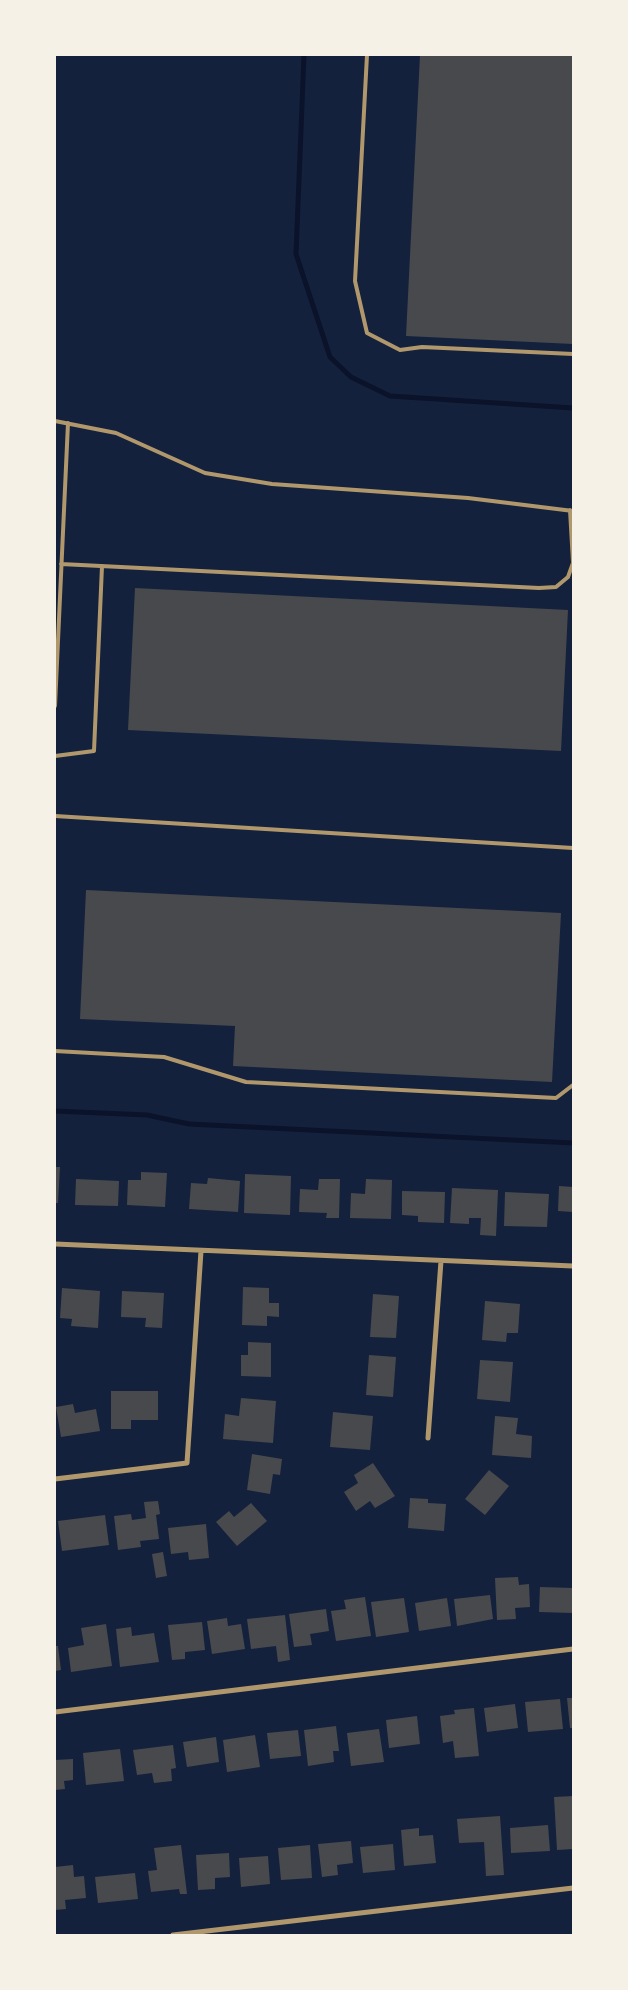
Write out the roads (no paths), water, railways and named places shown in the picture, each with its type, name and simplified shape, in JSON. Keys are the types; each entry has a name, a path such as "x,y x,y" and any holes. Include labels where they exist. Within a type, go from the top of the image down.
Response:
{"street":[{"path":"55,1244 573,1266"},
{"path":"55,1479 187,1463 201,1251"},
{"path":"428,1438 441,1260"},
{"path":"55,1712 573,1649"},
{"path":"173,1935 573,1888"}],"lane":[{"path":"367,55 355,281 367,333 400,350 422,348 573,354"},
{"path":"55,421 116,432 205,473 272,484 468,498 571,510 573,563 568,576 556,587 539,588 62,564"},
{"path":"55,706 68,423"},
{"path":"55,756 94,751 102,566"},
{"path":"55,816 573,848"},
{"path":"55,1051 164,1057 246,1082 556,1098 571,1089 573,1085"}],"waterway":[{"path":"304,55 296,254 330,357 351,377 390,396 573,408"},
{"path":"55,1111 147,1115 189,1124 573,1143"}]}
